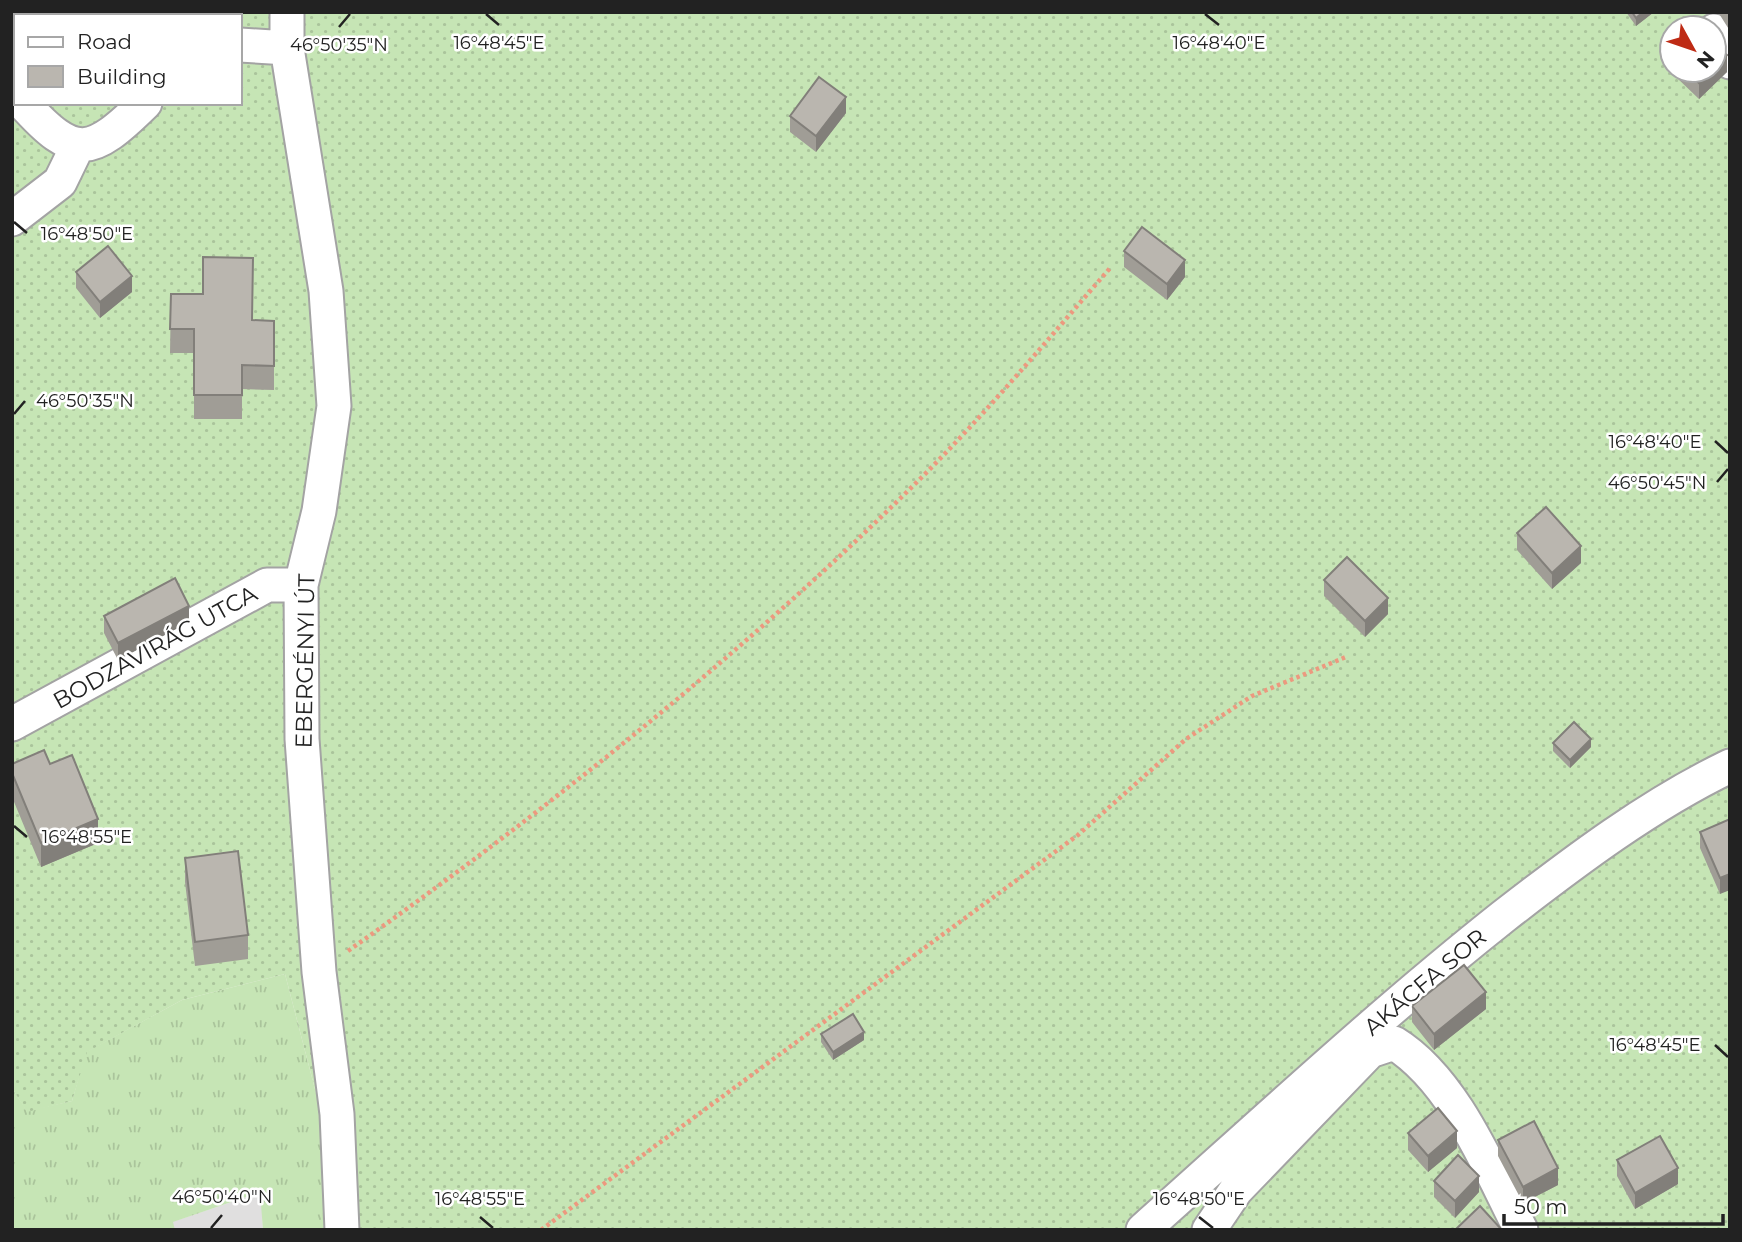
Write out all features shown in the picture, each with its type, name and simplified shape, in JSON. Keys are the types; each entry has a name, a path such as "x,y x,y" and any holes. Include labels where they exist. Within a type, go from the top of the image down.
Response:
{"street":[{"name":"EBERGÉNYI ÚT","path":"287,12 288,48 326,291 334,406 319,510 301,585 304,799 318,972 337,1114 342,1230"},
{"path":"242,45 288,48"},
{"path":"25,105 48,131 77,146 92,146 124,124 143,105"},
{"path":"12,219 60,183 77,146"},
{"name":"BODZAVIRÁG UTCA","path":"12,724 267,585 301,585"},
{"name":"AKÁCFA SOR","path":"1143,1230 1456,954 1543,886 1632,822 1730,766"},
{"path":"1209,1230 1236,1190 1370,1051 1394,1043 1409,1053 1433,1077 1471,1134 1521,1230"}],"path":[{"path":"318,972 546,805 763,625 924,475 1111,267"},
{"path":"541,1230 1078,835 1186,739 1252,696 1346,657"}],"shaded area":[{"path":"261,1192 263,1230 175,1230 172,1222"}],"green space":[{"path":"12,12 1730,12 1730,1230 333,1230 323,1120 285,974 182,1000 87,1052 72,1101 27,1112 12,1088"},
{"path":"285,974 323,1120 333,1230 263,1230 260,1192 173,1222 175,1230 12,1230 12,1088 27,1111 72,1101 86,1052 182,1000"}],"building":[{"path":"1632,12 1643,12 1636,18"},
{"path":"819,77 846,97 816,136 790,116"},
{"path":"1142,227 1185,260 1167,284 1124,251"},
{"path":"108,246 132,276 100,302 76,272"},
{"path":"203,257 253,258 252,320 274,321 274,366 242,365 242,395 194,395 194,329 170,329 171,294 203,294"},
{"path":"1546,507 1581,546 1552,573 1517,533"},
{"path":"1347,557 1388,598 1365,621 1324,580"},
{"path":"175,578 189,606 118,643 104,616"},
{"path":"1574,722 1591,739 1570,760 1553,743"},
{"path":"44,750 50,764 72,755 98,819 41,843 12,773 12,764"},
{"path":"1730,819 1730,874 1720,878 1700,832"},
{"path":"238,851 248,935 195,942 185,858"},
{"path":"1464,965 1486,992 1434,1034 1412,1006"},
{"path":"853,1014 864,1032 833,1052 821,1034"},
{"path":"1438,1108 1457,1131 1428,1156 1408,1133"},
{"path":"1534,1121 1558,1168 1523,1187 1498,1140"},
{"path":"1660,1136 1678,1168 1635,1193 1617,1160"},
{"path":"1458,1155 1479,1176 1455,1201 1434,1181"},
{"path":"1480,1206 1502,1230 1455,1230"}]}
